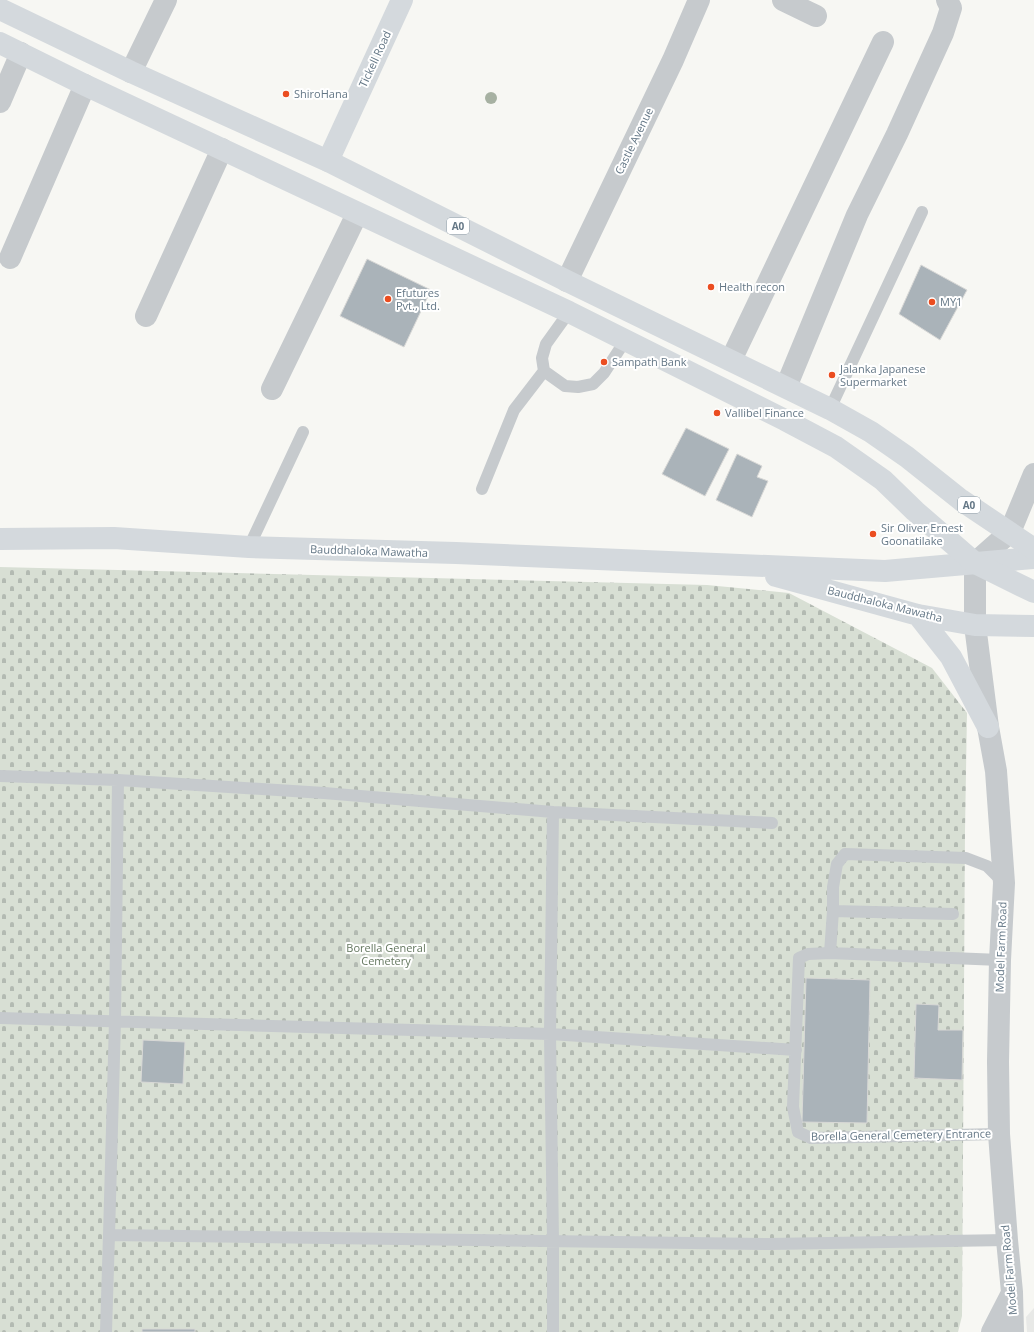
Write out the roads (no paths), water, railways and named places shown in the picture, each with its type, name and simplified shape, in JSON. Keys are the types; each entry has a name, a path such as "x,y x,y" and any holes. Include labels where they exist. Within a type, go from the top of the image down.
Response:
{"main road":[{"name":"Tickell Road","path":"328,161 402,0"},
{"name":"A0","path":"0,10 131,72 328,161 567,281 830,409 871,432 908,457 961,500 1034,549"},
{"path":"0,43 357,214 569,312 836,447 883,480 975,563 1034,592"},
{"name":"Bauddhaloka Mawatha","path":"0,539 114,538 249,547 456,553 885,571 1034,558"},
{"name":"Bauddhaloka Mawatha","path":"739,566 918,615 975,625 1034,626"},
{"path":"918,615 951,657 988,727"}],"street":[{"path":"131,72 166,0"},
{"name":"Castle Avenue","path":"567,281 673,60 699,0"},
{"path":"783,0 816,16"},
{"path":"786,387 857,215 897,134 943,33 951,8 947,0"},
{"path":"731,360 883,42"},
{"path":"0,102 21,53"},
{"path":"10,258 86,85"},
{"path":"146,316 222,149"},
{"path":"272,389 357,214"},
{"path":"975,563 1010,532 1034,474"},
{"name":"Model Farm Road","path":"975,563 975,625 988,727 996,770 1004,883 1000,960 998,1062 999,1134 1006,1240 1012,1292 1013,1332"},
{"path":"992,1332 1012,1292"}],"lane":[{"path":"830,409 922,212"},
{"path":"569,312 546,344 542,358 544,371 565,386 578,387 593,384 604,373 625,341"},
{"path":"482,489 514,410 544,371"},
{"path":"249,547 303,432"},
{"path":"0,776 118,780 324,793 553,812 772,823"},
{"path":"106,1332 114,1021 118,780"},
{"path":"553,812 550,1034 553,1332"},
{"path":"830,953 833,887 838,864 845,854 966,858 987,866 1004,883"},
{"path":"833,911 953,914"},
{"name":"Borella General Cemetery Entrance","path":"999,1134 811,1138 798,1132 793,1107 799,958 808,954 830,953 1000,960"},
{"path":"0,1018 550,1034 796,1050"},
{"path":"109,1235 769,1244 1006,1240"}],"place":[{"name":"ShiroHana","path":"286,94"},
{"name":"Health recon","path":"711,287"},
{"name":"Efutures Pvt., Ltd.","path":"388,299"},
{"name":"MY1","path":"932,302"},
{"name":"Sampath Bank","path":"604,362"},
{"name":"Jalanka Japanese Supermarket","path":"832,375"},
{"name":"Vallibel Finance","path":"717,413"},
{"name":"Sir Oliver Ernest Goonatilake","path":"873,534"}],"park label":[{"name":"Borella General Cemetery","path":"386,954"}]}
